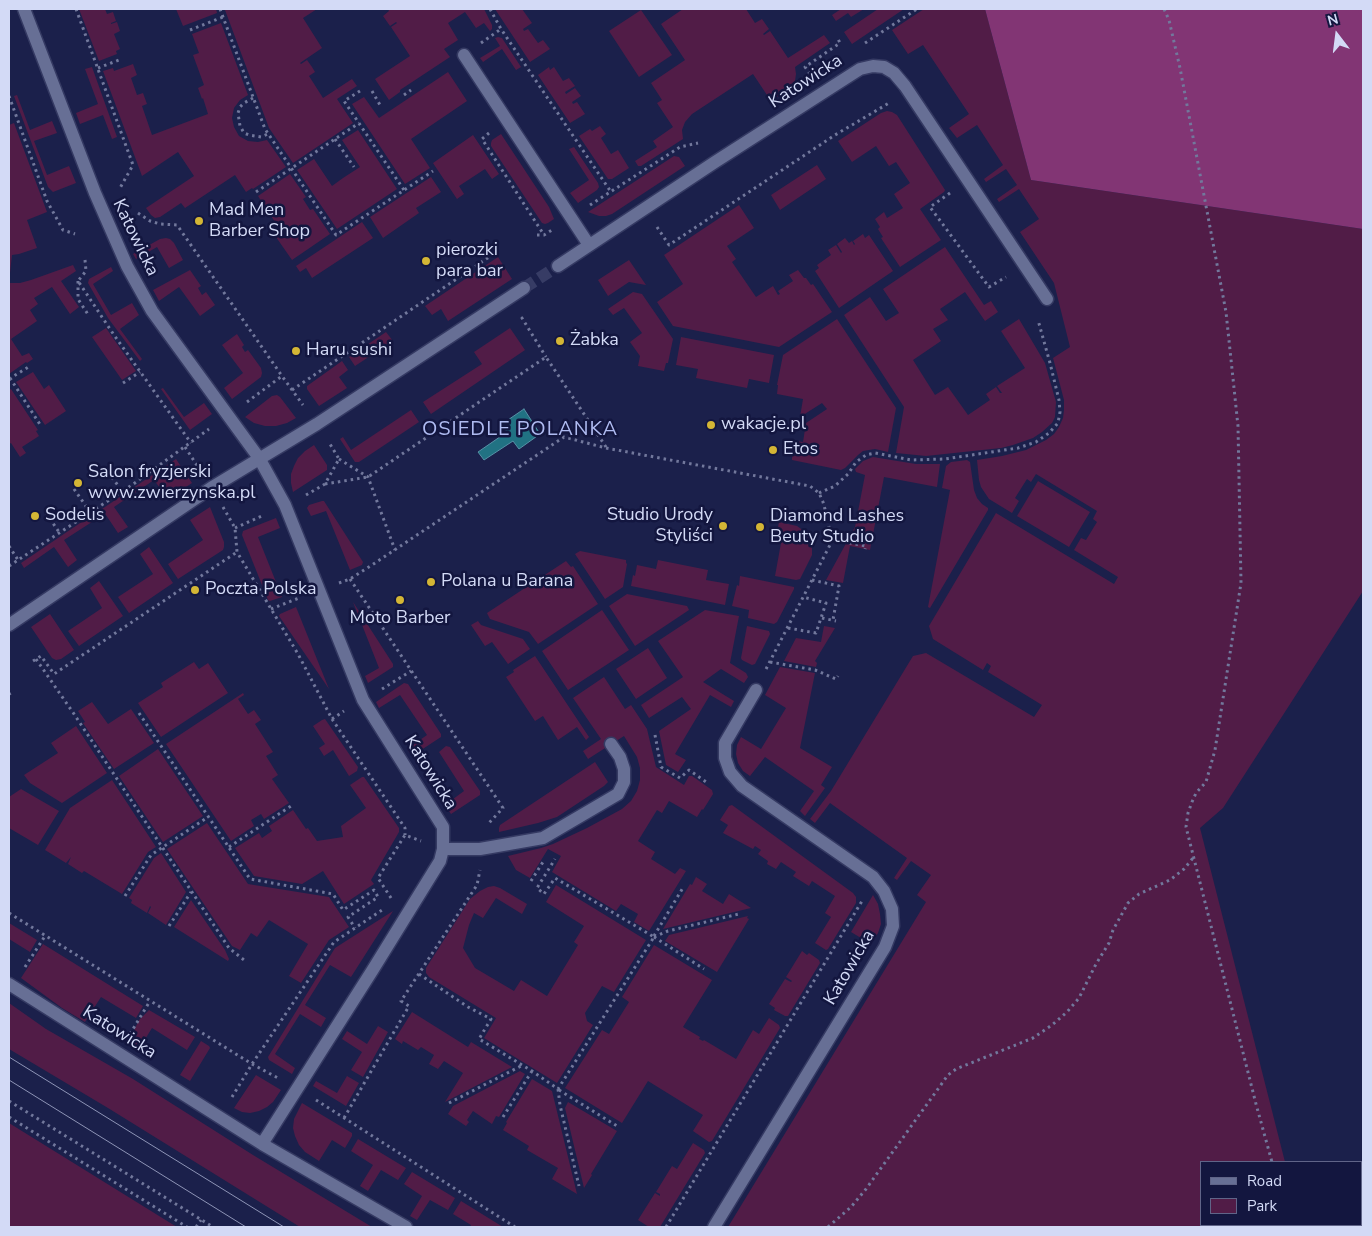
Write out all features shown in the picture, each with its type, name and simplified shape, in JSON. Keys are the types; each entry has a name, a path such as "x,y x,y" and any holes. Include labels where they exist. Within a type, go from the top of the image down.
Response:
{"street":[{"name":"Katowicka","path":"24,9 95,194 127,266 152,311 259,458 285,506 363,700 442,827 444,849"},
{"path":"464,55 589,245"},
{"name":"Katowicka","path":"558,266 714,162 860,69 873,66 884,67 894,73 905,86 1047,299"},
{"path":"9,625 211,488 317,424 524,288"},
{"name":"Katowicka","path":"714,1227 885,947 893,926 892,909 884,891 873,877 742,786 730,772 725,758 725,743 756,690"},
{"path":"262,1144 436,868 444,849 480,849 543,838 618,794 624,782 624,769 620,758 611,744"},
{"name":"Katowicka","path":"11,985 262,1144 406,1227"}],"path":[{"path":"76,9 133,165 120,188"},
{"path":"220,9 265,129 336,235 433,170"},
{"path":"490,9 501,29 611,192"},
{"path":"1164,9 1169,20 1180,68 1226,312 1238,426 1241,583 1215,750 1206,782 1196,793 1192,802 1186,827 1272,1161"},
{"path":"190,30 224,17"},
{"path":"813,78 805,67 840,43 836,37"},
{"path":"98,68 119,60"},
{"path":"404,95 411,90"},
{"path":"360,91 344,101 404,190"},
{"path":"372,91 380,105"},
{"path":"9,96 47,201 63,230 75,234"},
{"path":"253,98 240,107 238,113 240,126 244,133 250,135 261,137 268,134"},
{"path":"656,226 669,245 835,135 892,101"},
{"path":"256,192 359,123"},
{"path":"336,140 354,167"},
{"path":"583,209 680,147 703,142"},
{"path":"953,192 930,207 989,287 1008,276"},
{"path":"138,213 150,221 160,224 177,225 305,407"},
{"path":"536,235 544,235 556,227"},
{"path":"292,390 498,251"},
{"path":"85,260 86,271 78,280 78,299 89,316"},
{"path":"78,280 114,335 191,443"},
{"path":"530,313 522,318 606,448"},
{"path":"819,493 835,486 848,474 856,462 866,455 876,453 911,460 945,459 1018,448 1036,442 1049,433 1058,423 1060,412 1059,400 1037,314"},
{"path":"303,497 325,484 368,477 546,357"},
{"path":"30,366 9,379 41,426"},
{"path":"123,383 140,372"},
{"path":"240,407 282,376"},
{"path":"9,566 122,492 211,428"},
{"path":"326,437 339,459 368,477 395,550"},
{"path":"336,584 350,579 395,550 564,437 606,448 810,486 819,493 823,502 828,520 830,545 756,690"},
{"path":"185,447 203,475"},
{"path":"325,484 339,459"},
{"path":"108,472 122,492"},
{"path":"74,489 90,512"},
{"path":"219,501 235,528 237,552 298,654 332,719 405,828 405,835 378,878 394,901"},
{"path":"46,513 59,532"},
{"path":"235,528 266,514"},
{"path":"830,539 866,546 865,549"},
{"path":"9,546 18,560"},
{"path":"237,552 54,674 41,656 34,660 74,714 229,948 244,960"},
{"path":"812,580 839,586 834,620 822,618"},
{"path":"271,609 307,595"},
{"path":"788,628 816,633 826,603 803,598"},
{"path":"770,662 815,670 836,679 838,676"},
{"path":"9,693 11,696 9,698"},
{"path":"140,713 250,879 333,894 343,910 374,890 378,897 348,917 355,928"},
{"path":"655,735 661,767 680,778 689,770 713,786"},
{"path":"229,847 291,806"},
{"path":"125,896 151,855 208,817"},
{"path":"405,835 444,849"},
{"path":"556,857 537,888 544,894 555,878 654,936 704,969"},
{"path":"828,1227 851,1207 866,1189 948,1075 956,1069 1033,1038 1067,1012 1079,998 1096,964 1109,944 1113,930 1128,903 1139,894 1170,880 1184,869 1193,858"},
{"path":"531,881 544,860"},
{"path":"579,1186 560,1106 558,1089 684,886"},
{"path":"170,926 191,892"},
{"path":"666,1227 865,897"},
{"path":"220,1117 252,1064 334,942 386,907"},
{"path":"9,913 252,1064 297,1088 515,1227"},
{"path":"654,936 739,914"},
{"path":"11,985 45,936"},
{"path":"419,974 468,1007 491,1019 479,1039 616,1126"},
{"path":"118,1053 150,1001"},
{"path":"450,1103 522,1066"},
{"path":"503,1117 532,1071"},
{"path":"9,1101 213,1227"},
{"path":"9,1117 187,1227"},
{"path":"196,1227 201,1220"}],"green space":[{"path":"79,9 105,9 107,14 113,12 116,21 111,24 117,22 120,31 114,34 120,49 116,51 117,54 99,61"},
{"path":"176,9 216,9 217,13 183,26"},
{"path":"317,9 303,18 322,48 300,63 307,60 312,67 315,72 309,76 323,98 352,79 357,86 337,99 353,123 293,163 269,128 225,10"},
{"path":"388,9 484,9 492,29 490,31 484,23 476,28 465,12 448,23 458,40 444,49 450,57 400,90 389,100 375,79 410,56 391,27 397,23 390,26 383,16 389,11"},
{"path":"495,9 522,9 532,23 523,29 524,31 528,29 538,43 543,40 550,49 530,62"},
{"path":"683,9 746,9 755,23 762,19 769,29 763,34 770,31 788,58 824,35 830,43 795,67 795,81 791,88 771,101 753,74 692,114 685,122 682,130 683,139 641,166 638,166 635,161 657,147 653,141 673,127 657,103 662,100 651,83 685,60 661,24"},
{"path":"841,9 864,9 851,17 848,13 836,21 832,15"},
{"path":"878,9 904,9 852,44 844,32"},
{"path":"924,9 985,9 1031,180 1363,229 1363,591 1223,808 1200,828 1285,1161 1200,1161 1200,1226 1301,1227 728,1227 926,902 917,895 931,875 911,861 897,880 894,878 907,858 830,803 815,823 810,819 831,791 913,656 926,653 1034,717 1042,705 988,672 991,666 987,663 983,670 933,639 929,626 996,513 1114,584 1118,577 1074,550 1081,538 1086,540 1097,522 1093,519 1097,511 1036,474 1031,482 1027,479 1015,498 1019,501 1012,513 989,499 981,487 977,460 1026,450 1046,440 1059,427 1063,418 1064,400 1053,358 1070,347 1054,283 1020,232 1039,219 1019,189 999,202 997,199 1017,185 1006,169 986,182 984,179 1003,165 977,125 957,138 949,128 969,114 923,45 908,54 892,30"},
{"path":"641,10 672,55 639,77 609,31"},
{"path":"221,23 248,95 240,100 234,108 232,118 234,127 239,136 248,141 258,142 267,140 286,167 246,192 235,175 185,208 181,203 160,217 155,218 146,208 194,176 178,152 142,176 103,71 113,68 114,71 133,64 137,75 131,78 137,95 143,93 147,104 142,106 152,135 208,114 198,88 204,85 193,55 199,53 192,34"},
{"path":"495,38 502,38 521,67 516,70 502,49 483,62 480,58 500,46"},
{"path":"92,67 117,137 112,139 103,115 80,124 76,113 98,104 85,69"},
{"path":"549,67 550,70 554,67 563,81 569,78 575,86 565,92 566,94 575,88 581,96 572,102 573,104 577,102 585,114 570,123 538,75"},
{"path":"448,72 467,101 411,139 430,168 405,184 352,104 364,97 379,118"},
{"path":"17,95 30,130 52,121 57,133 34,141 47,175 69,166 76,183 53,192 48,187 14,96"},
{"path":"887,111 897,115 945,190 920,209 941,240 900,267 881,238 883,237 878,229 880,227 875,219 884,212 887,218 903,208 894,194 910,183 896,162 889,166 876,146 852,162 838,141"},
{"path":"14,123 47,212 27,220 37,248 12,255 9,282 9,125"},
{"path":"600,126 606,134 601,138 611,154 618,150 629,168 612,179 608,179 579,136 590,129 592,131"},
{"path":"358,130 397,189 337,229 297,170 314,159 332,186 360,167 342,140"},
{"path":"501,134 549,207 554,219 548,223 542,223 491,146 492,140"},
{"path":"473,135 499,174 492,179 485,169 459,186 464,194 457,199 433,163"},
{"path":"574,147 599,187 578,203 570,193 589,180 569,149"},
{"path":"674,156 679,157 685,166 612,214 599,216 588,212"},
{"path":"817,165 826,179 780,210 771,195"},
{"path":"290,174 306,197 303,199 310,210 313,209 330,234 292,260 269,227 275,222 258,196"},
{"path":"431,177 441,192 416,208 419,213 383,238 370,217"},
{"path":"739,205 754,228 727,246 736,259 732,262 756,297 773,286 778,295 780,294 778,291 793,281 789,275 798,270 811,285 813,284 832,312 779,347 673,326 657,302 683,284 664,255"},
{"path":"362,222 373,238 312,278 306,268 300,272 296,266"},
{"path":"863,234 865,238 869,235 893,271 839,308 815,271 819,268 817,265 831,255 828,250 836,245 841,253 837,244 845,238 849,243 852,241 854,245 853,241"},
{"path":"166,238 174,243 183,260 169,268 157,247 136,259 133,254 160,239"},
{"path":"945,247 984,305 991,301 998,312 985,321 965,292 940,309 948,320 933,329 941,341 913,360 935,395 948,387 968,415 990,400 986,394 996,387 1002,393 997,386 1025,368 1001,331 1019,319 1045,363 1056,402 1055,417 1052,423 1033,438 1001,448 926,456 896,453 904,407 844,315 870,297 886,321 899,313 883,289"},
{"path":"498,257 512,279 448,321 441,309 432,315 425,306"},
{"path":"629,260 646,285 629,282 608,296 598,280"},
{"path":"73,265 76,271 61,281 79,307 70,314 52,287 34,298 38,304 30,310 37,321 11,339 22,356 29,353 33,359 9,374 9,283 31,280"},
{"path":"111,267 113,271 93,284 111,315 132,303 139,315 120,329 142,359 140,361 108,318 88,283 89,279"},
{"path":"190,270 201,286 198,288 202,295 206,292 215,305 200,316 179,287 159,301 153,290"},
{"path":"633,292 642,294 673,339 668,363 666,363 664,371 638,366 640,356 630,342 642,333 624,308 613,315 608,309"},
{"path":"837,319 896,408 888,452 875,449 863,451 841,470 792,460 795,441 803,442 806,423 827,409 822,403 800,417 803,399 777,394 783,355"},
{"path":"106,328 136,371 122,380 92,337"},
{"path":"510,328 525,350 431,414 423,402 482,364 474,352"},
{"path":"386,332 393,341 355,366 349,357"},
{"path":"237,334 244,345 242,347 245,352 248,350 261,368 262,373 261,377 232,399 224,388 243,373 222,345"},
{"path":"681,337 774,355 769,383 749,379 747,388 696,378 698,369 676,365"},
{"path":"342,361 348,370 339,377 347,388 319,406 307,389 307,386"},
{"path":"33,372 44,389 49,385 66,411 45,425 16,382"},
{"path":"163,388 184,417 204,403 212,414 190,430 161,389"},
{"path":"11,389 38,430 36,431 39,436 22,447 26,453 20,457 11,443 9,444 9,390"},
{"path":"277,395 296,418 276,426 265,426 254,423 245,417 272,396"},
{"path":"411,410 419,422 359,462 355,462 340,439 343,437 351,450"},
{"path":"314,445 327,465 327,470 293,492 291,474 294,466 298,458"},
{"path":"873,457 916,464 940,464 937,487 884,477 870,550 850,546 843,583 826,580 855,527 865,475 856,472 855,469 863,461"},
{"path":"176,459 192,483 168,499 154,480 114,507 128,527 118,533 102,509"},
{"path":"967,460 970,462 977,498 988,510 930,608 928,607 950,490 942,488 946,466 951,462"},
{"path":"1038,481 1090,512 1069,547 1017,516"},
{"path":"324,501 363,562 362,565 350,570 326,511 311,516 307,508 309,505"},
{"path":"210,507 224,542 223,550 178,579 168,564 203,540 190,520"},
{"path":"92,515 95,520 64,540 77,560 68,567 54,547 24,568 21,563"},
{"path":"276,518 280,528 258,537 282,597 270,601 242,535 243,531"},
{"path":"779,522 797,526 804,531 811,543 812,555 800,579 775,576 781,543 775,542"},
{"path":"149,547 173,583 129,613 118,597 153,574 140,554"},
{"path":"580,551 626,560 623,587 605,599 575,554"},
{"path":"658,560 708,570 706,580 729,584 725,605 631,586 637,565 656,569"},
{"path":"566,561 571,567 573,566 598,604 538,644 529,632 490,619 487,613"},
{"path":"740,576 794,587 777,622 774,624 748,618 749,610 732,606 737,585 739,586"},
{"path":"99,581 123,616 79,646 68,631 102,608 90,588"},
{"path":"627,594 687,606 689,610 635,646 609,606"},
{"path":"353,602 393,664 393,667 368,683 365,676 379,668"},
{"path":"296,607 329,689 279,616"},
{"path":"602,610 629,650 568,690 542,651"},
{"path":"705,610 739,616 730,663 746,673 748,677 744,683 721,669 703,682 734,701 731,707 710,695 675,754 686,760 678,772 666,765 659,731 691,709 682,697 649,718 641,705 683,677 658,641"},
{"path":"50,614 74,650 61,659 56,660 52,658 31,627"},
{"path":"478,621 481,625 523,639 530,649 508,664 492,642 485,646 471,625"},
{"path":"747,626 769,631 770,634 755,664 752,665 741,658"},
{"path":"824,626 835,628 815,661 817,663 816,667 784,661 796,638 821,642"},
{"path":"648,648 667,678 636,699 616,669"},
{"path":"535,656 589,737 586,740 577,727 558,740 543,716 535,721 506,677 514,672 513,670"},
{"path":"194,662 199,669 208,663 228,693 161,737 138,703 163,687 161,683"},
{"path":"780,667 815,673 800,748 832,767 821,785 825,788 805,816 800,811 814,791 765,757 750,776 743,771 738,763 736,754 737,745 741,737 761,749 786,708 765,695"},
{"path":"604,677 625,709 631,705 647,729 656,767 684,785 689,776 692,776 712,790 713,794 697,817 669,801 662,813 657,810 638,841 655,852 651,859 675,874 680,868 686,871 649,931 634,922 638,914 621,904 616,911 552,872 561,856 548,849 530,878 516,870 508,856 553,844 587,828 622,809 631,801 637,791 640,780 640,768 637,757 624,736 588,759 583,751 601,739 573,698"},
{"path":"404,683 408,684 441,734 441,737 412,756 407,749 427,735 400,695 379,708 376,702"},
{"path":"243,693 244,695 238,699 248,714 254,710 261,720 255,724 273,752 266,756 278,775 272,779 289,803 264,819 261,814 251,820 254,826 231,841 166,744"},
{"path":"92,702 108,724 131,709 154,743 114,769 83,723 85,722 78,711"},
{"path":"325,719 358,767 357,771 349,776 333,750 324,756 319,748 325,744 313,726"},
{"path":"76,726 107,773 62,803 30,783 24,775 58,753 51,743"},
{"path":"446,746 450,747 480,791 480,795 451,814 445,805 464,791 439,752"},
{"path":"158,749 203,816 163,842 119,776"},
{"path":"595,762 608,782 604,786 557,817 499,832 500,825"},
{"path":"364,777 399,828 399,832 371,880 374,884 344,904 323,871 302,884 254,876 235,848 259,833 262,838 272,831 269,826 293,810 317,841 343,837 341,826 366,808 350,785"},
{"path":"112,780 156,847 148,852 122,894 84,871 82,873 68,864 71,857 66,863 45,850 70,808"},
{"path":"21,789 59,811 38,845 9,828 9,797"},
{"path":"732,805 856,897 856,903 828,949 826,950 815,943 831,917 825,913 835,896 812,881 809,886 793,876 796,872 781,862 776,869 767,864 768,861 758,854 761,850 755,846 753,849 723,833 728,825 720,820 729,806"},
{"path":"207,823 248,884 329,897 349,927 329,940 301,983 289,976 308,944 269,920 257,937 251,933 240,950 232,946 167,849"},
{"path":"161,853 186,892 166,925 148,913 150,906 147,913 131,903 132,900 129,898 154,858"},
{"path":"696,877 707,884 702,891 723,904 729,894 751,908 663,929"},
{"path":"556,885 646,940 614,992 602,986 585,1013 587,1021 593,1025 557,1083 484,1038 496,1018 429,977 426,973 426,968 470,899 480,891 494,886 527,904 522,914 496,898 483,918 474,913 463,948 475,968 514,991 521,980 547,996 578,945 574,942 584,926 546,902"},
{"path":"873,895 878,904 881,924 871,944 851,932"},
{"path":"191,900 225,950 228,961 174,927"},
{"path":"393,911 351,977 330,965 305,1005 326,1018 321,1027 300,1014 275,1054 295,1068 292,1074 269,1060 268,1057 335,948"},
{"path":"748,916 747,918 749,919 717,972 665,941 669,935"},
{"path":"9,923 37,940 30,952 9,939"},
{"path":"43,944 143,1006 136,1018 101,997 85,1022 21,978"},
{"path":"654,945 712,980 683,1027 700,1037 699,1039 736,1059 753,1030 759,1034 769,1018 779,1025 780,1028 712,1141 709,1142 693,1131 703,1115 648,1081 622,1123 565,1088 602,1030 609,1034 629,1002 622,997"},
{"path":"802,951 807,955 809,953 819,960 820,963 788,1016 785,1016 774,1010 775,1008 769,1004 785,979 792,981 786,977"},
{"path":"9,1003 46,1029 133,1079 372,1227 300,1227 9,1049"},
{"path":"149,1010 195,1037 187,1050 152,1028 139,1049 128,1043 139,1020"},
{"path":"412,1012 468,1047 471,1042 512,1067 445,1102 463,1073 444,1061 438,1069 429,1064 434,1055 421,1047 418,1050 403,1041 402,1044 395,1039"},
{"path":"378,1026 388,1032 363,1077 351,1070 362,1052 342,1039 347,1031 367,1044"},
{"path":"201,1041 210,1048 190,1081 180,1075"},
{"path":"520,1071 525,1074 499,1117 496,1116 492,1124 473,1111 467,1120 469,1122 466,1126 448,1114 453,1106"},
{"path":"256,1075 281,1090 273,1102 259,1111 250,1113 234,1108"},
{"path":"347,1076 359,1083 346,1106 313,1086 316,1081 337,1093"},
{"path":"532,1079 552,1091 577,1194 552,1179 558,1168 527,1150 529,1146 503,1130"},
{"path":"568,1102 617,1131 584,1188 565,1108"},
{"path":"302,1103 352,1133 345,1148 332,1140 319,1161 305,1152 299,1145 293,1128 294,1119"},
{"path":"9,1123 172,1224 177,1227 9,1227"},
{"path":"358,1139 406,1168 398,1180 381,1170 368,1191 360,1186 373,1165 351,1151"},
{"path":"693,1143 704,1150 705,1153 660,1227 649,1227 638,1220 655,1193 660,1196 656,1192 672,1166 677,1169"},
{"path":"412,1172 455,1198 448,1210 430,1200 417,1220 410,1216 422,1196 404,1184"},
{"path":"461,1201 503,1227 470,1227 471,1225 453,1214"}],"shaded area":[{"path":"985,9 1363,9 1363,229 1031,180"},
{"path":"524,409 540,434 519,449 513,441 484,460 478,452 507,432 502,424"}],"tunnel":[{"path":"524,288 558,266"}],"tram line":[{"path":"9,1057 284,1227"},
{"path":"9,1080 246,1227"}],"place":[{"name":"Mad Men Barber Shop","path":"199,221"},
{"name":"pierozki para bar","path":"426,261"},
{"name":"Żabka","path":"560,341"},
{"name":"Haru sushi","path":"296,351"},
{"name":"wakacje.pl","path":"711,425"},
{"name":"Etos","path":"773,450"},
{"name":"Salon fryzjerski www.zwierzynska.pl","path":"78,483"},
{"name":"Sodelis","path":"35,516"},
{"name":"Studio Urody Styliści","path":"723,526"},
{"name":"Diamond Lashes Beuty Studio","path":"760,527"},
{"name":"Polana u Barana","path":"431,582"},
{"name":"Poczta Polska","path":"195,590"},
{"name":"Moto Barber","path":"400,600"}],"district":[{"name":"OSIEDLE POLANKA","path":"520,430"}]}
